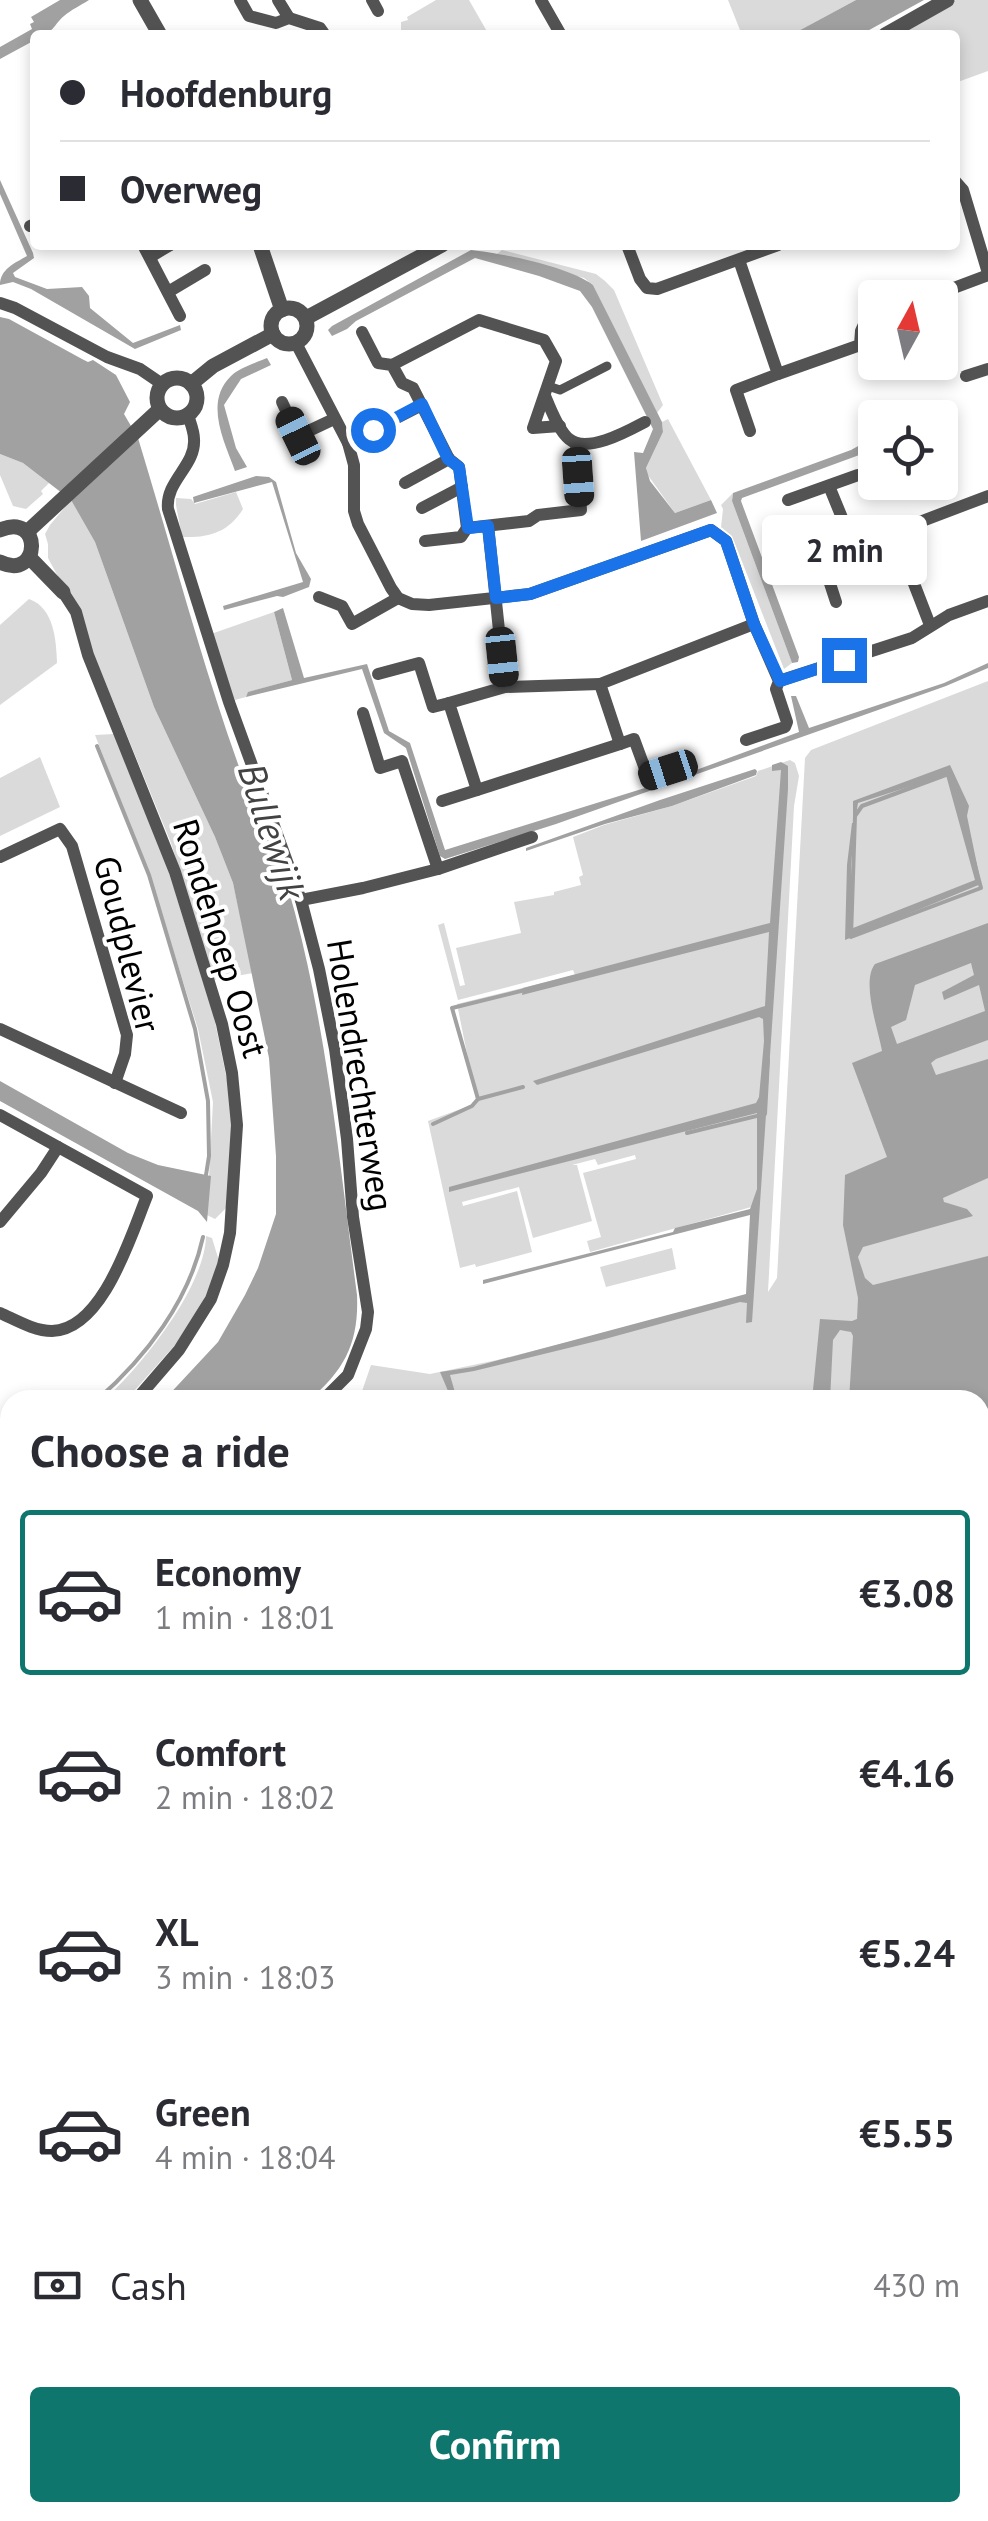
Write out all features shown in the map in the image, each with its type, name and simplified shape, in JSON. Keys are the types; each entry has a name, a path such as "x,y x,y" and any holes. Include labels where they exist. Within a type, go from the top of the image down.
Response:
{"street":[{"path":"140,0 157,30"},
{"path":"240,0 249,16 276,23 288,18 321,30"},
{"path":"278,0 288,18"},
{"path":"541,0 558,30"},
{"path":"894,30 947,0"},
{"path":"958,286 988,274 960,186"},
{"path":"262,250 282,310"},
{"path":"306,318 433,250"},
{"path":"629,250 640,279 647,288 657,289 765,250"},
{"path":"146,251 180,316"},
{"path":"739,260 778,374"},
{"path":"168,292 205,270"},
{"path":"0,303 140,369 162,384"},
{"path":"294,308 306,318 307,331 296,343 282,343 273,334 273,318 282,310 294,308"},
{"path":"362,332 378,363 392,365 479,320 544,340 556,361 534,428 560,426"},
{"path":"191,384 213,366 273,334"},
{"path":"296,343 348,443 354,465 354,512 398,598 429,605 530,594 711,530 726,541 754,624 780,681"},
{"path":"750,431 736,390 858,346"},
{"path":"392,365 402,383 413,388 448,459 459,467 468,528 461,537 425,541"},
{"path":"547,391 560,390 607,366"},
{"path":"966,376 988,370"},
{"path":"174,378 191,384 197,400 188,415 170,417 160,409 156,396 162,384 174,378"},
{"path":"547,391 566,437 576,443 613,440 645,422"},
{"path":"282,402 298,436 294,450"},
{"path":"348,443 422,404"},
{"path":"26,532 160,409"},
{"name":"Holendrechterweg","path":"188,415 194,435 193,450 170,491 168,509 228,702 300,900 335,1050 353,1217 368,1312 366,1329 348,1375 334,1390"},
{"path":"298,436 334,418"},
{"path":"468,528 581,510 576,443"},
{"path":"404,483 448,459"},
{"path":"788,500 858,475"},
{"path":"828,486 854,547"},
{"path":"422,508 462,487"},
{"path":"782,558 788,576 988,496"},
{"path":"0,562 14,566 26,562 32,544 20,527 1,526"},
{"path":"488,526 505,687"},
{"path":"894,532 930,625"},
{"name":"Rondehoep Oost","path":"30,557 76,612 88,654 175,872 222,1024 232,1073 237,1126 233,1204 223,1265 211,1300 178,1350 144,1390"},
{"path":"824,564 836,602"},
{"path":"319,597 342,606 352,624 398,598"},
{"path":"746,740 785,727 776,689 780,681 912,638 948,614 988,601"},
{"path":"378,674 418,662 434,707 505,687 600,684 754,624"},
{"path":"600,684 620,744"},
{"path":"449,702 477,790"},
{"path":"363,713 380,768 402,761 438,869"},
{"path":"442,801 634,740 648,777 688,764"},
{"name":"Goudplevier","path":"0,857 60,829 72,846 127,1035 126,1054 115,1083"},
{"path":"300,900 438,869 532,837"},
{"name":"Goudplevier","path":"0,1029 182,1113"},
{"path":"0,1115 146,1196 114,1277 82,1318 64,1330 48,1331 0,1313"},
{"path":"0,1222 58,1147"}],"shaded area":[{"path":"60,0 89,0 51,30 30,30 34,22 31,17"},
{"path":"436,0 469,0 486,30 401,30 401,22"},
{"path":"728,0 856,0 800,30 740,30"},
{"path":"856,0 924,0 869,30 800,30"},
{"path":"956,0 988,0 988,71 960,81 960,30 900,30"},
{"path":"30,30 30,43 0,59 0,47"},
{"path":"0,180 34,258 13,273 15,277 47,289 82,287 89,296 90,308 133,343 180,325 181,330 135,349 31,289 13,282 0,285 5,271 27,256 0,194"},
{"path":"471,250 552,267 593,285 662,422 663,432 646,468 650,481 675,513 711,500 717,513 641,541 634,452 643,453 653,429 592,307 580,291 475,258 347,329 332,336 328,330"},
{"path":"502,250 596,274 614,290 663,405 657,413 593,285 584,278 497,254"},
{"path":"0,317 88,362 93,360 116,375 130,402 124,414 138,438 224,724 290,894 306,960 325,1055 357,1295 355,1327 347,1354 319,1390 173,1390 218,1342 258,1268 276,1214 269,1058 233,883 154,707 95,542 71,500 23,463 0,454"},
{"path":"267,358 271,365 241,379 224,405 236,448 247,467 235,471 219,422 219,398 223,386 235,373"},
{"path":"668,419 711,500 675,513 646,468 663,432 662,422"},
{"path":"858,446 858,455 741,501 799,657 798,662 792,663 732,501 733,493"},
{"path":"0,454 23,463 49,483 26,509 13,506 0,475"},
{"path":"256,476 276,482 296,553 311,579 309,587 283,597 224,610 223,606 303,582 272,482 194,503 193,497"},
{"path":"236,492 243,509 231,524 209,535 182,537 176,498 191,499 195,504"},
{"path":"733,493 732,501 792,663 784,669 732,536 721,527 721,505"},
{"path":"71,500 95,542 154,707 233,883 253,973 214,980 171,843 104,679 48,558 45,534"},
{"path":"29,599 49,617 57,663 0,705 0,625"},
{"path":"283,608 304,678 367,664 389,731 410,743 445,850 661,783 799,732 791,696 796,696 809,728 944,683 988,663 988,668 556,824 445,859 440,856 406,748 384,733 362,669 246,697 248,692 292,680 274,612"},
{"path":"274,612 292,680 231,701 211,634"},
{"path":"988,681 988,1390 362,1390 371,1365 430,1374 749,1296 755,1206 590,1252 587,1241 601,1237 583,1173 636,1159 635,1155 598,1165 595,1159 572,1165 577,1165 592,1221 533,1238 519,1187 462,1202 463,1206 517,1191 532,1252 460,1268 428,1121 477,1103 457,1004 575,975 573,970 458,1000 438,925 444,923 460,986 465,985 456,948 521,933 514,902 554,895 581,885 579,877 583,875 573,837 672,806 790,760 799,776 794,806 768,1292 777,1278 805,758 811,750"},
{"path":"114,734 169,872 214,1017 233,1124 226,1208 215,1219 207,1215 213,1102 198,1029 149,874 95,735"},
{"path":"40,757 60,807 0,836 0,778"},
{"path":"781,762 788,766 788,789 752,1322 746,1323 747,1303 740,1302 450,1375 454,1390 448,1390 440,1372 473,1367 746,1294 750,1215 483,1284 483,1280 750,1209 757,1189 757,1113 449,1192 449,1187 756,1103 764,1041 763,1019 759,1017 537,1085 533,1081 765,1006 769,932 522,995 523,988 770,923 781,770 772,771 772,765"},
{"path":"950,765 969,806 967,816 981,884 845,940 852,823 853,928 975,880 946,775 858,803 853,816 853,801"},
{"path":"755,769 756,775 672,806 526,851 660,800"},
{"path":"988,923 988,1040 931,1063 936,1075 988,1059 988,1178 943,1198 973,1216 863,1247 858,1257 865,1278 873,1285 988,1256 988,1390 850,1390 853,1336 840,1330 833,1340 830,1390 813,1390 820,1319 857,1319 858,1298 843,1225 845,1175 887,1157 852,1063 882,1051 870,993 875,964","holes":["971,963 974,975 942,992 944,1000 979,985 985,1011 897,1044 891,1027 906,1020 915,985"]},
{"path":"0,1081 128,1153 158,1165 211,1176 207,1222 198,1211 0,1101"},
{"path":"206,1236 212,1238 219,1261 195,1318 135,1390 114,1390 168,1325 203,1256"},
{"path":"672,1248 676,1269 606,1287 600,1267"}],"waterway":[{"path":"97,746 149,875 195,1029 208,1101 206,1175"},
{"path":"951,773 981,888 851,937 855,816 862,806 951,773"},
{"path":"478,1099 452,1008 525,990"},
{"path":"687,1133 765,1114 768,1059"},
{"path":"433,1124 472,1106 478,1099 523,1087"},
{"path":"107,1390 163,1326 187,1283 203,1237"}],"route":[{"path":"373,430 422,404 448,459 459,467 468,528 488,526 496,598 530,594 711,530 726,541 754,624 780,681 844,660"}],"water label":[{"name":"Bullewijk","path":"273,831"}]}
